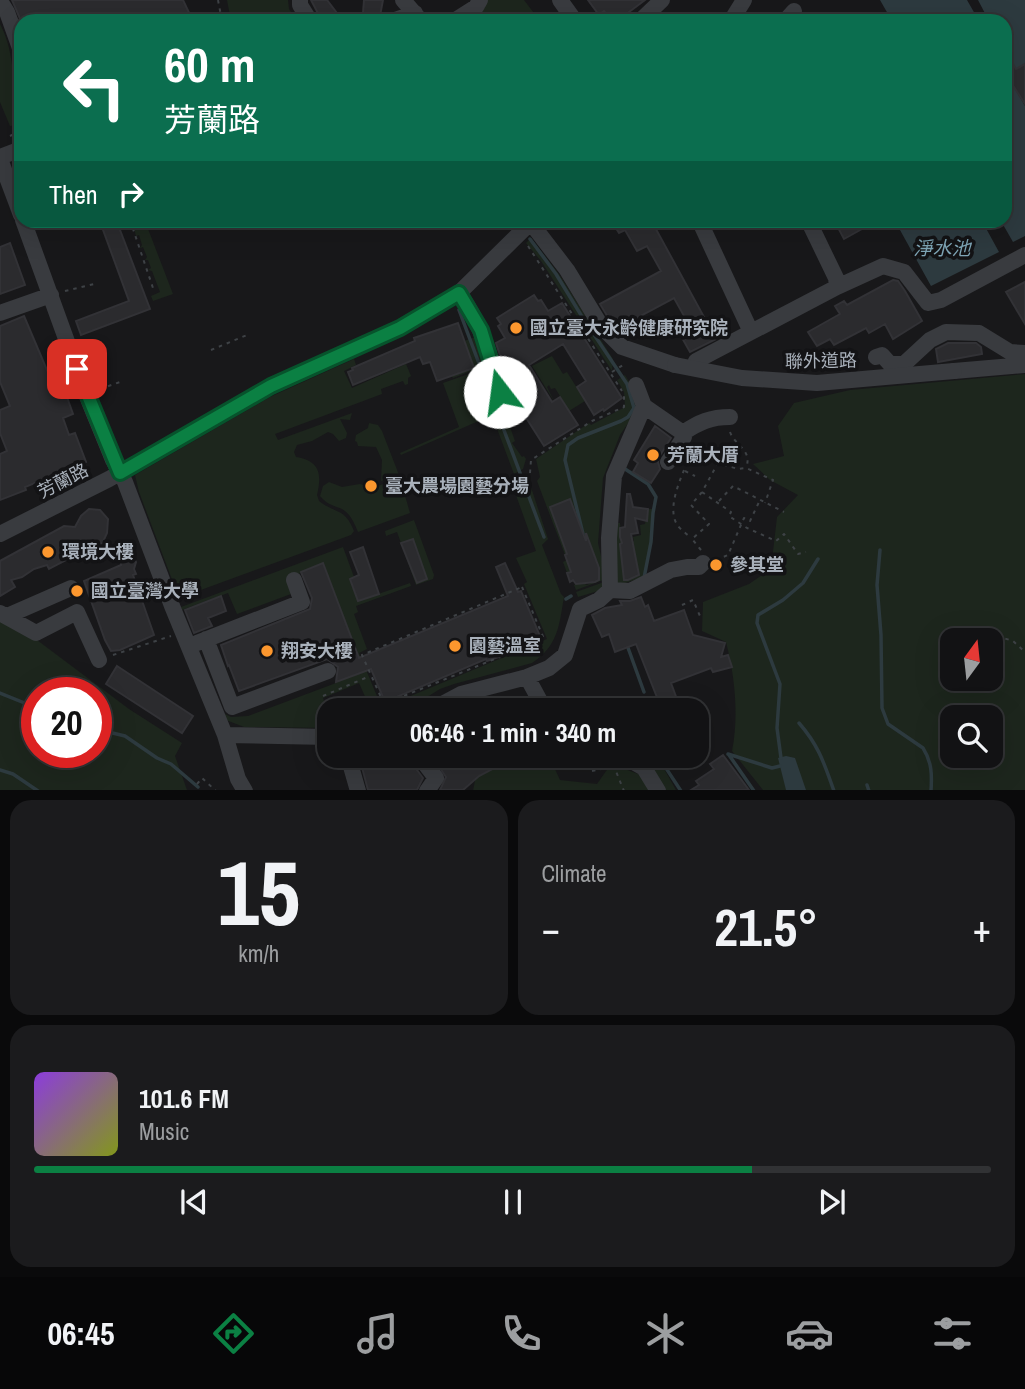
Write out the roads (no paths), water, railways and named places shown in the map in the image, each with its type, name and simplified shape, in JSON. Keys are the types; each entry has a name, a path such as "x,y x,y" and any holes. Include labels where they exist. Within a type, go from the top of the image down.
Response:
{"street":[{"path":"393,14 393,7 401,0 415,14"},
{"path":"465,14 476,7 480,0"},
{"path":"559,0 570,14"},
{"path":"647,14 662,0"},
{"path":"0,1 7,12 14,41"},
{"path":"14,145 0,158 14,196"},
{"path":"26,228 86,394 225,735 244,790"},
{"name":"芳蘭路","path":"0,534 120,473 271,386 400,328 459,293 526,228"},
{"name":"聯外道路","path":"536,228 567,270 601,326 622,348 674,365 742,378 817,383 1025,365"},
{"path":"703,228 751,332"},
{"path":"812,228 838,286"},
{"path":"696,361 838,286 883,266 904,272 928,303 941,300 1025,255"},
{"path":"459,293 481,330 500,392"},
{"path":"0,313 51,295"},
{"path":"901,371 930,340 946,332 979,332 1010,352 1025,353"},
{"path":"876,357 882,355 901,371 922,376 949,373"},
{"path":"636,385 644,407 683,433"},
{"path":"610,590 609,538 614,476 644,407"},
{"path":"683,433 699,422 713,417 730,417"},
{"path":"668,462 684,437 683,433"},
{"path":"454,698 549,668 565,655 580,609 599,600 610,590 630,591 671,570 699,567 703,563"},
{"path":"185,639 206,639 302,602 294,580"},
{"path":"3,615 71,588"},
{"path":"3,615 36,633 77,612 99,660"},
{"path":"206,639 232,707 328,671"},
{"path":"527,677 538,698"},
{"path":"225,735 317,737"},
{"path":"352,768 358,790"},
{"path":"427,790 436,778 428,768"},
{"path":"645,768 658,790"}],"water":[{"path":"880,0 967,0 975,14 888,14"},
{"path":"978,0 1025,0 1025,64 1016,71 1012,63 1012,14 985,14"},
{"name":"淨水池","path":"1014,87 1025,106 1025,236 1013,242 1005,228 1012,228"},
{"name":"淨水池","path":"899,228 986,228 999,252 931,286"},
{"path":"778,758 795,758 806,790 786,790"}],"waterway":[{"path":"530,239 556,274 627,384 634,408 628,417 621,421 578,438 568,445 565,460 583,534"},
{"path":"459,310 544,537"},
{"path":"622,467 648,484 656,497 644,578"},
{"path":"880,550 877,585 882,708 888,724 923,748 931,769 931,790"},
{"path":"781,758 777,728 780,684 757,623 758,615 783,600 803,583 818,559"},
{"path":"566,599 571,596"},
{"path":"627,645 644,692"},
{"path":"0,693 21,702"},
{"path":"799,723 816,747 834,790"},
{"path":"112,733 125,736 157,758 171,764 198,787"},
{"path":"728,754 772,768 780,766"},
{"path":"729,755 753,790"},
{"path":"666,768 680,790"},
{"path":"0,770 13,774 37,790"},
{"path":"867,785 869,790"}],"place":[{"name":"國立臺大永齡健康研究院","path":"516,328"},
{"name":"芳蘭大厝","path":"653,455"},
{"name":"臺大農場園藝分場","path":"371,486"},
{"name":"環境大樓","path":"48,552"},
{"name":"參其堂","path":"716,565"},
{"name":"國立臺灣大學","path":"77,591"},
{"name":"園藝溫室","path":"455,646"},
{"name":"翔安大樓","path":"267,651"}]}
